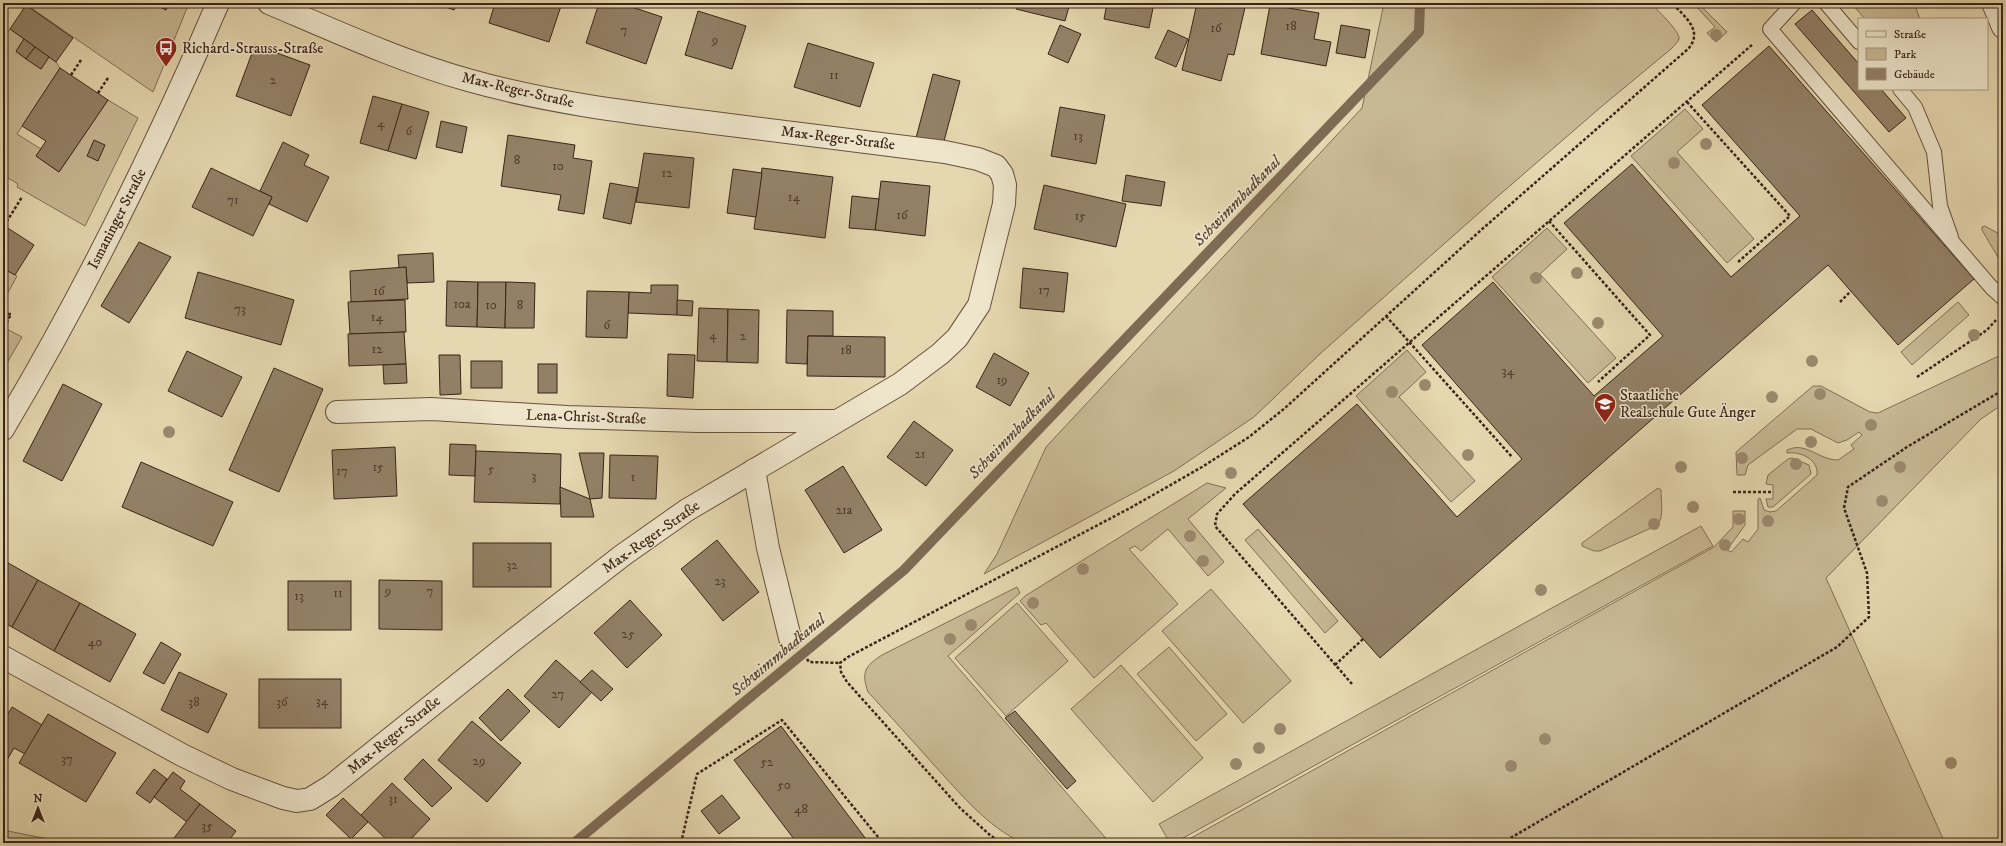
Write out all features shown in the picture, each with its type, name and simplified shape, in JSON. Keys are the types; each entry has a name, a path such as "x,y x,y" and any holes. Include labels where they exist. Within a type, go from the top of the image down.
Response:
{"street":[{"name":"Ismaninger Straße","path":"3,429 82,288 169,115 218,3"},
{"name":"Max-Reger-Straße","path":"3,657 182,755 232,779 283,798 296,801 310,799 331,786 523,632 623,555 687,510 835,421 900,384 940,354 957,338 979,306 1004,204 1005,185 1002,174 996,166 978,159 945,152 639,113 570,103 507,90 468,80 400,58 269,3"},
{"path":"1993,3 2003,27"},
{"name":"Lena-Christ-Straße","path":"337,412 431,409 567,417 698,421 835,421"},
{"path":"754,470 768,548 790,638"}],"lane":[{"path":"1794,3 1770,29 1990,287 2003,298"},
{"path":"1826,3 1858,41"},
{"path":"1901,90 1915,107 1934,152 1940,206 1954,245"}],"path":[{"path":"809,662 840,663 848,657 1132,507 1202,467 1249,437 1285,408 1386,316 1688,49 1694,42 1695,35 1690,23 1672,3"},
{"path":"1352,684 1214,526 1217,514 1235,494 1770,29"},
{"path":"71,75 81,60"},
{"path":"98,93 108,78"},
{"path":"1687,102 1790,216 1737,263"},
{"path":"4,226 22,197"},
{"path":"1549,221 1650,335 1598,382"},
{"path":"1840,302 1851,291"},
{"path":"3,314 11,314 3,330"},
{"path":"1386,316 1512,457"},
{"path":"1917,377 1987,330 1999,317"},
{"path":"1502,843 1837,647 1868,617 1867,573 1844,508 1848,487 1907,447 2003,390"},
{"path":"1733,492 1773,492"},
{"path":"1335,665 1363,639"},
{"path":"840,663 841,672 847,682 955,803 991,836 1003,843"},
{"path":"681,843 697,774 782,720 883,843"},
{"path":"657,843 660,841 666,843"}],"green space":[{"path":"24,3 152,3 166,10 169,3 189,3 153,92"},
{"path":"1384,3 1651,3 1676,31 1679,39 1671,49 1497,197 1321,353 1254,417 1174,471 984,574 997,554 1046,447 1362,108"},
{"path":"1693,3 1698,3 1727,32 1716,42 1707,33 1715,27"},
{"path":"1851,3 1914,3 1920,18 1864,18"},
{"path":"10,29 24,39 16,52 41,69 49,57 56,62 60,68 17,134 41,149 36,156 59,172 108,100 138,118 85,226 17,187 18,184 3,175 3,38"},
{"path":"1685,109 1703,129 1677,152 1754,239 1727,263 1631,156"},
{"path":"1985,226 2003,236 2003,266 1982,230 1982,227"},
{"path":"1547,228 1567,249 1540,274 1616,358 1588,383 1492,277"},
{"path":"3,268 17,276 4,300 3,300"},
{"path":"1958,302 1969,315 1912,365 1901,352"},
{"path":"3,327 22,337 3,370"},
{"path":"1407,350 1426,372 1399,397 1475,481 1451,502 1356,396"},
{"path":"2003,354 2003,404 1981,419 1826,578 1945,843 1182,843 1714,547 1733,527 1733,511 1745,511 1745,525 1727,550 1731,552 1743,539 1748,542 1758,529 1758,499 1760,498 1764,510 1770,512 1776,511 1817,475 1817,470 1812,461 1798,453 1787,453 1787,450 1794,448 1806,449 1824,457 1838,460 1854,449 1851,445 1862,435 1859,432 1847,440 1838,443 1811,429 1797,429 1748,465 1745,475 1737,475 1736,452 1813,386 1821,386 1870,412 1878,413"},
{"path":"1792,458 1809,465 1811,474 1773,507 1768,507 1766,499 1773,499 1773,485 1766,484 1768,475 1788,459"},
{"path":"1207,483 1226,488 1188,519 1224,562 1208,576 1168,529 1141,551 1135,546 1129,549 1178,604 1094,678 1046,623 1041,625 1020,601 1025,596"},
{"path":"1658,488 1661,490 1662,508 1658,525 1600,551 1594,551 1582,546 1582,543"},
{"path":"1701,526 1713,546 1174,843 1170,843 1159,824"},
{"path":"1258,529 1338,621 1325,633 1245,540"},
{"path":"1017,587 1020,593 948,656 1110,843 1023,843 1010,836 986,819 964,798 868,692 865,674 868,666 876,659"},
{"path":"1211,589 1291,681 1243,723 1162,631"},
{"path":"1017,603 1068,661 1006,716 955,658"},
{"path":"1169,647 1227,714 1196,741 1137,674"},
{"path":"1121,665 1203,758 1153,802 1071,709"},
{"path":"3,830 68,843 3,843"}],"building":[{"path":"152,3 169,3 166,10"},
{"path":"434,3 457,3 454,10"},
{"path":"495,3 562,3 549,42 489,23"},
{"path":"599,3 620,3 662,17 646,64 586,43"},
{"path":"964,3 982,3 980,8"},
{"path":"1018,3 1070,3 1065,21 1016,9"},
{"path":"1107,3 1154,3 1149,28 1104,19"},
{"path":"1197,3 1246,3 1234,55 1228,54 1221,81 1182,70"},
{"path":"26,5 73,38 56,62 10,29"},
{"path":"1270,5 1319,13 1314,39 1331,42 1326,66 1261,54"},
{"path":"1812,10 1858,63 1858,90 1882,90 1906,118 1889,132 1795,24"},
{"path":"698,11 746,26 732,69 685,55"},
{"path":"1060,25 1081,34 1068,63 1048,54"},
{"path":"1341,25 1370,30 1365,58 1336,53"},
{"path":"1168,30 1188,39 1176,67 1155,58"},
{"path":"24,39 35,47 26,59 16,51"},
{"path":"808,43 874,63 860,107 794,87"},
{"path":"255,45 310,65 291,116 236,96"},
{"path":"1769,46 1974,279 1898,345 1828,265 1380,658 1243,504 1357,404 1457,517 1522,459 1422,345 1493,282 1594,396 1663,336 1564,223 1632,164 1731,277 1800,216 1702,105"},
{"path":"35,47 49,57 41,69 26,59"},
{"path":"60,68 108,100 59,172 36,156 46,141 22,126"},
{"path":"933,74 960,81 943,145 916,138"},
{"path":"373,96 402,104 388,151 360,143"},
{"path":"402,104 429,112 416,159 388,151"},
{"path":"1060,107 1105,115 1096,164 1051,156"},
{"path":"441,121 467,127 462,153 436,147"},
{"path":"508,135 575,145 573,158 592,161 584,214 558,210 561,195 501,186"},
{"path":"94,140 105,145 98,161 87,156"},
{"path":"283,142 309,155 304,165 329,177 307,222 269,204 272,197 260,191"},
{"path":"644,153 694,158 689,208 636,202"},
{"path":"211,168 272,197 253,236 192,207"},
{"path":"762,168 833,177 825,238 754,229"},
{"path":"733,169 762,173 756,217 727,213"},
{"path":"1126,175 1165,182 1161,206 1122,201"},
{"path":"881,181 930,186 925,236 875,230"},
{"path":"610,183 638,188 631,224 603,218"},
{"path":"1044,185 1126,204 1116,247 1034,229"},
{"path":"852,196 879,199 875,230 849,228"},
{"path":"3,225 34,245 15,275 3,268"},
{"path":"139,242 171,257 129,323 101,306"},
{"path":"433,253 434,282 407,283 406,267 399,268 398,255"},
{"path":"406,267 408,299 351,302 350,271"},
{"path":"1023,268 1068,273 1064,312 1020,308"},
{"path":"198,272 294,300 281,345 185,318"},
{"path":"447,281 478,282 477,327 446,326"},
{"path":"478,282 506,282 505,328 477,327"},
{"path":"506,282 535,283 534,328 505,328"},
{"path":"651,285 678,285 677,315 628,313 629,292 651,293"},
{"path":"587,291 629,292 627,338 586,337"},
{"path":"405,300 406,332 350,334 348,302"},
{"path":"677,300 693,301 692,316 677,315"},
{"path":"699,308 728,309 727,362 697,361"},
{"path":"728,309 759,310 758,363 727,362"},
{"path":"787,310 833,311 833,336 808,336 807,364 786,363"},
{"path":"404,332 406,364 349,366 348,334"},
{"path":"808,336 885,337 885,377 807,376"},
{"path":"187,351 242,377 222,417 168,391"},
{"path":"994,353 1029,373 1010,406 976,387"},
{"path":"668,354 695,355 693,398 667,396"},
{"path":"439,355 460,355 461,394 440,395"},
{"path":"471,361 502,361 502,388 471,388"},
{"path":"406,364 407,383 384,384 383,365"},
{"path":"538,364 557,364 557,393 538,393"},
{"path":"274,368 323,389 279,492 229,470"},
{"path":"63,384 102,404 62,481 23,461"},
{"path":"914,421 953,450 926,486 887,457"},
{"path":"450,444 476,445 475,476 449,475"},
{"path":"395,447 397,496 334,499 332,450"},
{"path":"476,451 561,454 560,504 474,502"},
{"path":"579,453 604,453 602,498 590,499"},
{"path":"610,455 658,456 656,499 609,498"},
{"path":"141,462 233,502 213,546 122,507"},
{"path":"843,466 882,530 844,553 805,490"},
{"path":"560,487 590,499 594,517 561,517"},
{"path":"717,540 759,592 723,621 681,569"},
{"path":"473,543 551,543 551,587 473,587"},
{"path":"3,560 38,580 12,627 3,622"},
{"path":"38,580 80,603 54,651 12,627"},
{"path":"379,580 442,581 442,630 379,629"},
{"path":"288,581 351,581 351,630 288,630"},
{"path":"630,600 662,635 627,668 594,633"},
{"path":"80,603 136,634 110,682 54,651"},
{"path":"161,642 181,654 164,684 143,673"},
{"path":"556,660 592,692 559,728 524,696"},
{"path":"592,670 613,689 601,701 580,682"},
{"path":"179,672 227,694 208,733 161,710"},
{"path":"259,679 341,679 341,728 259,728"},
{"path":"508,689 530,711 501,741 479,718"},
{"path":"12,707 42,725 25,754 14,748 3,767 3,722"},
{"path":"1015,711 1076,781 1067,789 1005,718"},
{"path":"48,714 116,753 86,802 19,763"},
{"path":"472,721 521,763 487,802 438,760"},
{"path":"781,726 869,843 797,843 734,760"},
{"path":"423,759 452,788 432,807 404,779"},
{"path":"154,769 167,779 150,803 136,793"},
{"path":"173,772 185,781 180,789 200,804 187,822 154,797"},
{"path":"392,783 430,819 407,843 390,843 361,815"},
{"path":"722,795 740,818 719,834 701,811"},
{"path":"343,798 368,822 351,839 326,815"},
{"path":"200,804 236,831 227,843 171,842"}],"waterway":[{"name":"Schwimmbadkanal","path":"574,843 904,570 1419,32 1420,3"}],"place":[{"name":"Richard-Strauss-Straße","path":"166,68"},
{"name":"Staatliche Realschule Gute Änger","path":"1605,424"}]}
